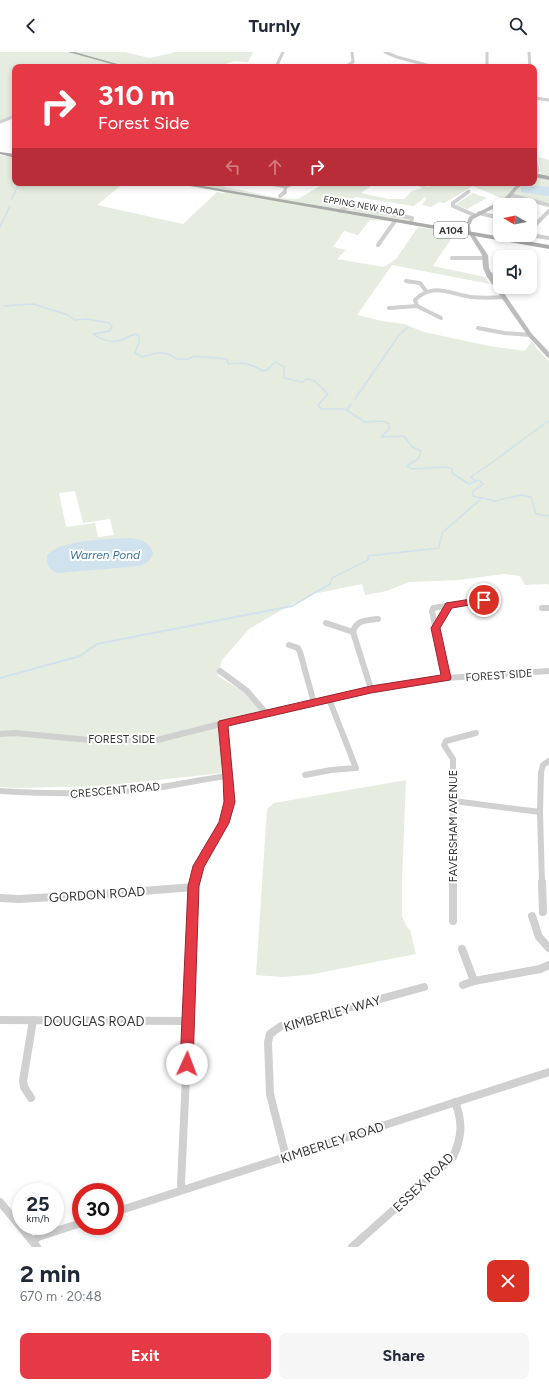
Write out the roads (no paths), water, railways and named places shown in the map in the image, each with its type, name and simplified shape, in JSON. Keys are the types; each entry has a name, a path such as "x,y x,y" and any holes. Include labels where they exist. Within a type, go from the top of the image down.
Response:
{"main road":[{"path":"70,52 116,64"},
{"path":"0,153 12,155"},
{"path":"537,176 549,178"},
{"name":"EPPING NEW ROAD","path":"194,186 493,237"},
{"name":"EPPING NEW ROAD","path":"522,242 549,247"}],"street":[{"path":"277,64 283,52"},
{"path":"350,64 353,62 352,52"},
{"path":"385,52 422,64"},
{"path":"487,52 487,64"},
{"path":"529,52 530,64"},
{"path":"537,98 549,100"},
{"path":"0,122 12,117"},
{"path":"280,186 286,187 285,192 280,196"},
{"path":"516,186 506,200 477,214 469,220 470,233 485,255 488,274 530,335 549,356"},
{"path":"469,191 453,203 453,206 477,214 493,217"},
{"path":"510,195 549,205"},
{"path":"340,211 348,206 388,213 394,216 412,218 411,223"},
{"path":"537,222 549,211"},
{"path":"378,245 395,221"},
{"path":"537,236 549,238"},
{"path":"452,258 486,258"},
{"path":"488,274 493,274"},
{"path":"406,281 420,283 426,291"},
{"path":"417,306 415,300 419,295 426,291 444,290 470,297 503,296"},
{"path":"389,308 417,306 440,318"},
{"path":"478,328 520,336 530,335"},
{"path":"446,678 432,611 433,608 493,599"},
{"path":"436,628 449,606"},
{"path":"542,608 549,608"},
{"path":"371,689 353,632 354,627 359,621 378,619"},
{"path":"326,623 353,632"},
{"path":"289,644 298,648 300,652 314,703"},
{"path":"220,670 247,691 266,713"},
{"name":"FOREST SIDE","path":"0,734 16,733 90,740 157,740 222,723 371,689 446,678 549,671"},
{"path":"305,775 331,770 356,768 329,699"},
{"path":"182,1190 181,1184 194,886 202,860 218,834 230,802 222,723"},
{"name":"FAVERSHAM AVENUE","path":"453,921 453,759 444,743 468,734 476,733"},
{"path":"543,912 540,812 541,772 543,765 549,761"},
{"name":"CRESCENT ROAD","path":"0,791 45,794 85,794 146,789 228,776"},
{"path":"454,801 540,812"},
{"name":"GORDON ROAD","path":"0,898 19,899 90,895 194,886"},
{"path":"532,916 539,937 549,948"},
{"path":"462,949 474,981"},
{"path":"463,985 474,981 540,969 549,965"},
{"name":"KIMBERLEY WAY","path":"286,1157 270,1094 268,1042 270,1034 281,1026 424,987"},
{"name":"DOUGLAS ROAD","path":"0,1020 188,1021"},
{"path":"31,1098 24,1087 24,1081 33,1020"},
{"name":"KIMBERLEY ROAD","path":"124,1209 549,1072"},
{"name":"ESSEX ROAD","path":"352,1247 453,1157 460,1144 463,1131 456,1102"},
{"path":"0,1202 35,1244 38,1237 72,1226"}],"water":[{"path":"521,187 549,187 549,196 521,192"},
{"name":"Warren Pond","path":"132,538 148,544 152,550 153,554 149,561 140,566 58,573 50,569 48,564 47,555 64,546 87,541"}],"waterway":[{"path":"15,193 18,186"},
{"path":"12,199 15,192"},
{"path":"0,227 10,206"},
{"path":"4,306 33,304 65,314"},
{"path":"66,314 75,320 87,319 109,323 112,327 109,331 93,334 104,340 116,341 136,334 139,336 139,342 135,353 142,357 151,354 164,353 176,359 188,359 194,356 227,359 228,364 246,364 254,366 262,371 267,370 275,362 284,367 284,378 302,382 307,379 315,381 328,394 318,405 321,409 345,409 365,422 383,421 389,424 389,429 381,437 404,436 412,447 421,451 418,459 407,466 412,469 447,467 452,469 452,473 469,484 479,480 483,484 473,491 473,496 482,498"},
{"path":"355,399 399,335 408,327"},
{"path":"347,410 351,404"},
{"path":"483,469 544,424"},
{"path":"475,481 471,477 481,470"},
{"path":"482,498 495,501 521,495 531,497 536,514 549,516"},
{"path":"309,596 330,584 332,578 368,560 368,556 439,548 442,533 482,498"},
{"path":"0,678 80,656 97,644 292,606 311,595"}]}
